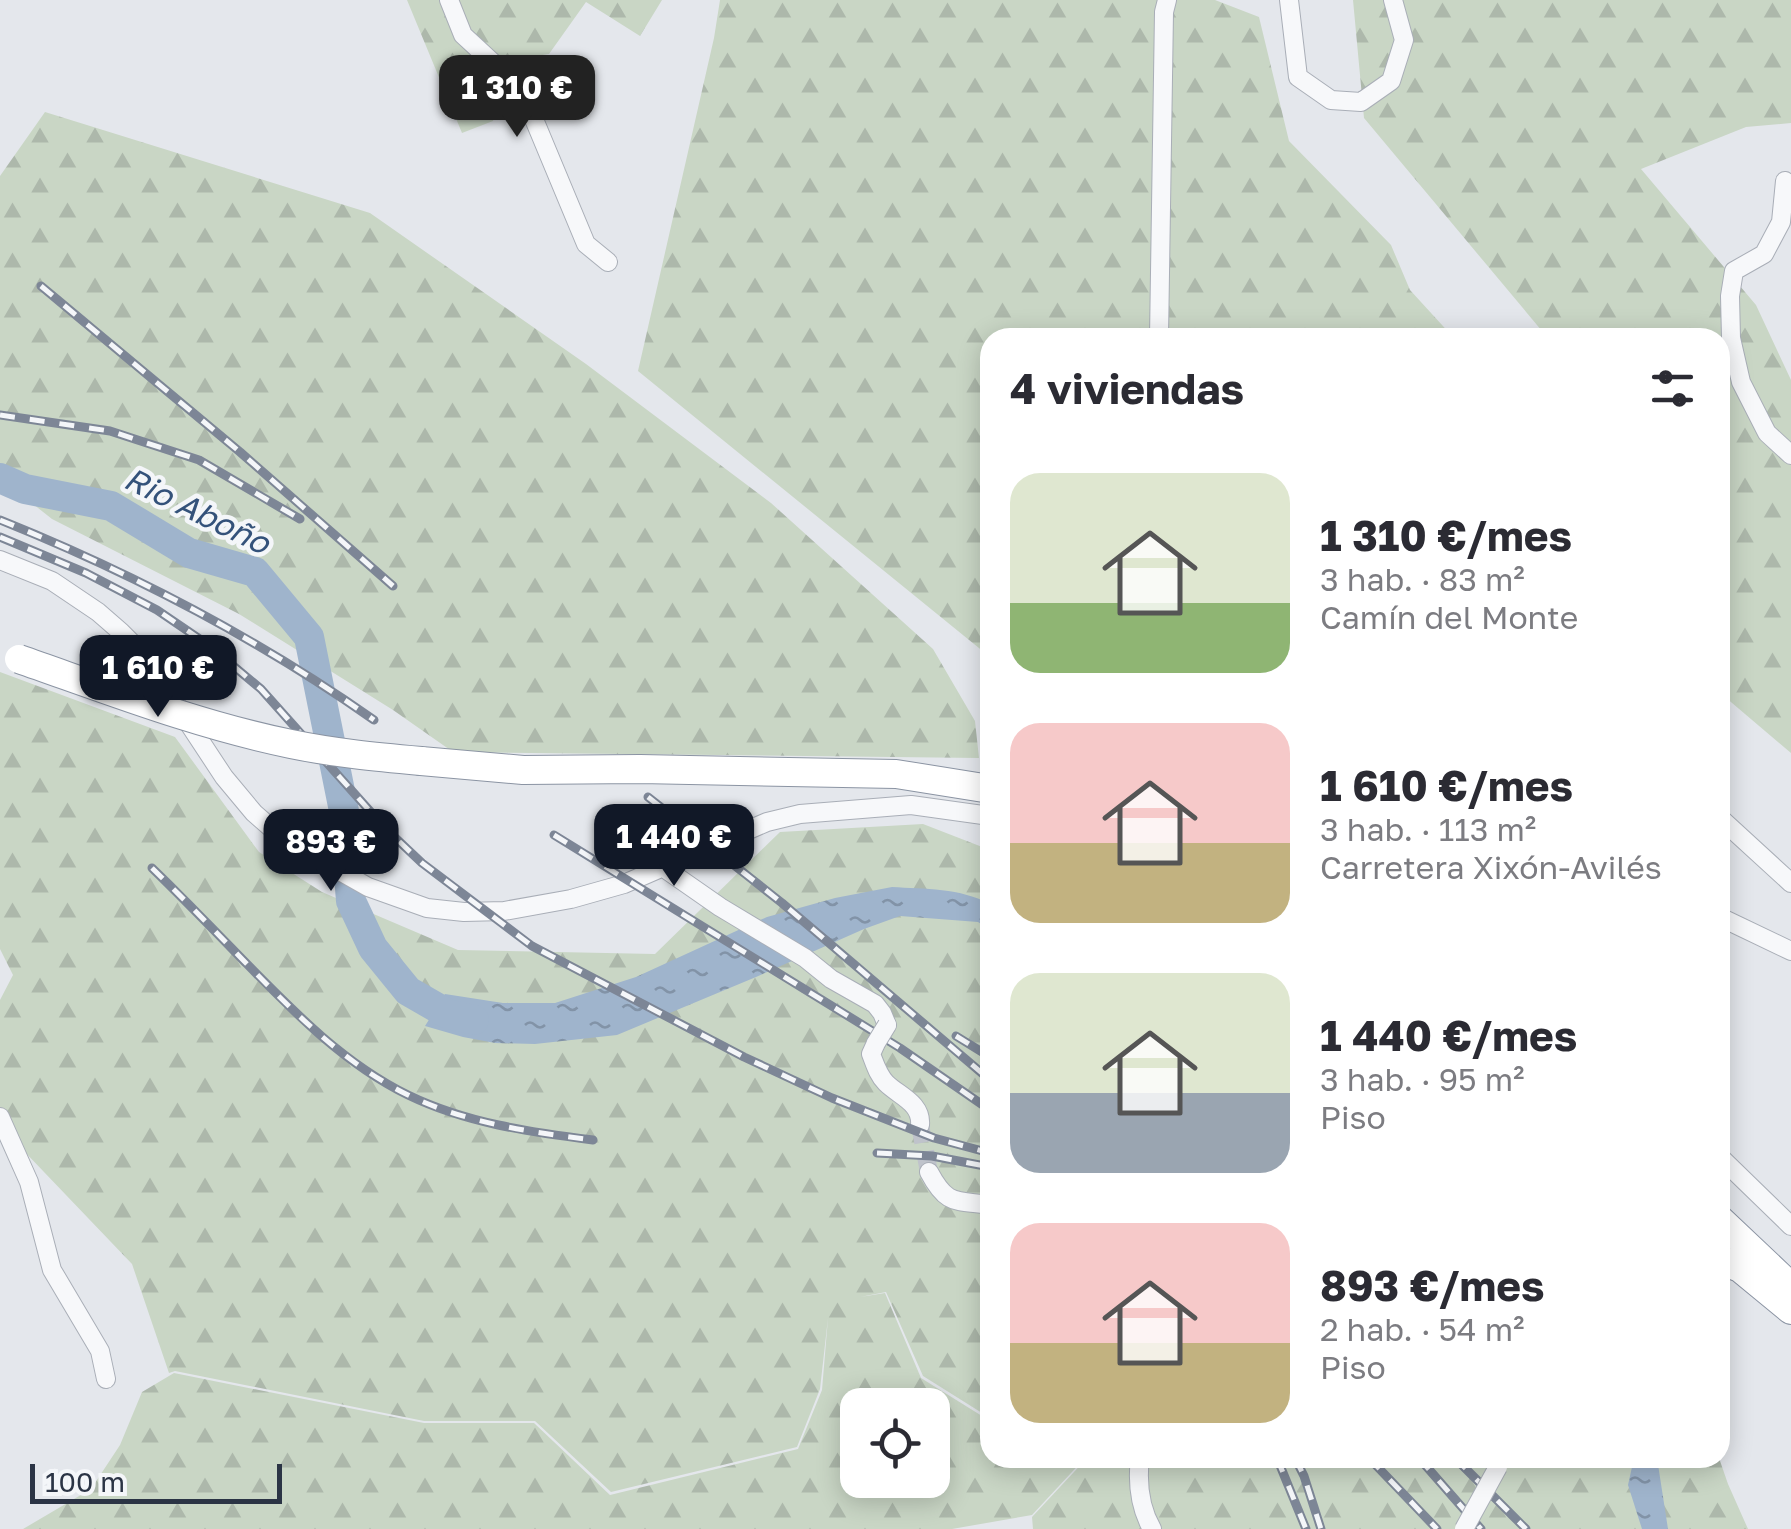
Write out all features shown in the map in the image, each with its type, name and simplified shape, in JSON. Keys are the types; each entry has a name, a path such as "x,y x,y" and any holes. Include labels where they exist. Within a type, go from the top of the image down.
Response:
{"highway":[{"path":"9,656 198,720 290,744 354,755 523,770 896,774 980,787"},
{"path":"1730,1227 1791,1286"},
{"path":"1730,1264 1791,1310"}],"street":[{"path":"449,0 462,34 504,73 531,112 586,244 608,262"},
{"path":"1158,328 1166,0"},
{"path":"1288,0 1298,77 1331,100 1361,102 1390,81 1404,40 1393,0"},
{"path":"1785,181 1781,222 1764,254 1734,270 1730,296 1731,338 1741,382 1767,433 1791,455"},
{"path":"0,560 52,581 121,632 143,654 224,777 254,813 285,840 368,886 426,908 504,911 572,899 624,884 767,822 800,814 912,805 980,815"},
{"path":"1730,827 1791,883"},
{"path":"664,868 874,1004 887,1025 871,1054 877,1070 886,1084 916,1110 920,1125"},
{"path":"1730,923 1791,951"},
{"path":"0,1117 29,1182 52,1270 100,1351 106,1378"},
{"path":"1730,1167 1791,1226"},
{"path":"928,1172 948,1199 980,1204"},
{"path":"1139,1468 1143,1514 1152,1529"},
{"path":"1464,1529 1497,1468"}],"green space":[{"path":"407,0 662,0 640,36 586,2 549,54 504,61 493,121 462,133"},
{"path":"720,0 1215,0 1259,17 1289,141 1391,245 1410,290 1445,328 980,328 980,649 638,371"},
{"path":"1353,0 1791,0 1791,123 1746,127 1641,169 1756,305 1791,380 1791,753 1730,701 1730,328 1539,328 1364,118"},
{"path":"45,112 370,213 586,364 771,503 933,649 975,721 979,758 453,752 239,614 52,519 0,478 0,176"},
{"path":"0,672 175,737 259,852 322,892 458,950 655,954 780,832 923,824 980,846 980,1412 950,1393 950,1388 942,1388 923,1376 886,1292 860,1297 885,1293 921,1378 937,1388 840,1388 840,1498 950,1498 950,1396 980,1415 980,1468 1076,1468 1032,1515 952,1529 23,1529 91,1489 120,1445 142,1392 174,1373 424,1423 534,1423 610,1495 798,1449 822,1390 828,1318 820,1389 797,1447 611,1492 535,1421 424,1421 175,1371 169,1373 132,1264 0,1126 0,1000 13,975 0,949"},
{"path":"1078,1468 1722,1468 1748,1529 1033,1529 1032,1517"}],"water":[{"path":"892,887 942,890 980,899 980,923 900,916 617,1035 535,1044 495,1043 425,1026 445,994 503,1003 555,1003 636,977 767,917"},
{"path":"1632,1468 1659,1468 1668,1529 1642,1529 1628,1485"}],"waterway":[{"name":"Rio Aboño","path":"0,478 25,489 111,506 189,553 255,572 309,637 344,811 351,901 373,948 408,991 448,1014 474,1020"}],"tunnel":[{"path":"920,1125 929,1172"}],"railway":[{"path":"41,286 393,586"},
{"path":"0,415 110,431 199,460 300,519"},
{"path":"0,520 193,609 374,720"},
{"path":"0,537 86,573 157,610 207,644 261,689 386,829 422,863 532,946 744,1057 832,1098 934,1138 980,1150"},
{"path":"648,797 782,903 980,1071"},
{"path":"554,835 900,1048 980,1103"},
{"path":"152,868 300,1017 340,1052 384,1082 430,1105 475,1119 593,1140"},
{"path":"956,1036 980,1051"},
{"path":"877,1153 932,1156 980,1165"},
{"path":"1281,1468 1306,1529"},
{"path":"1300,1468 1321,1529"},
{"path":"1379,1468 1437,1529"},
{"path":"1428,1468 1481,1529"},
{"path":"1465,1468 1526,1529"}]}
